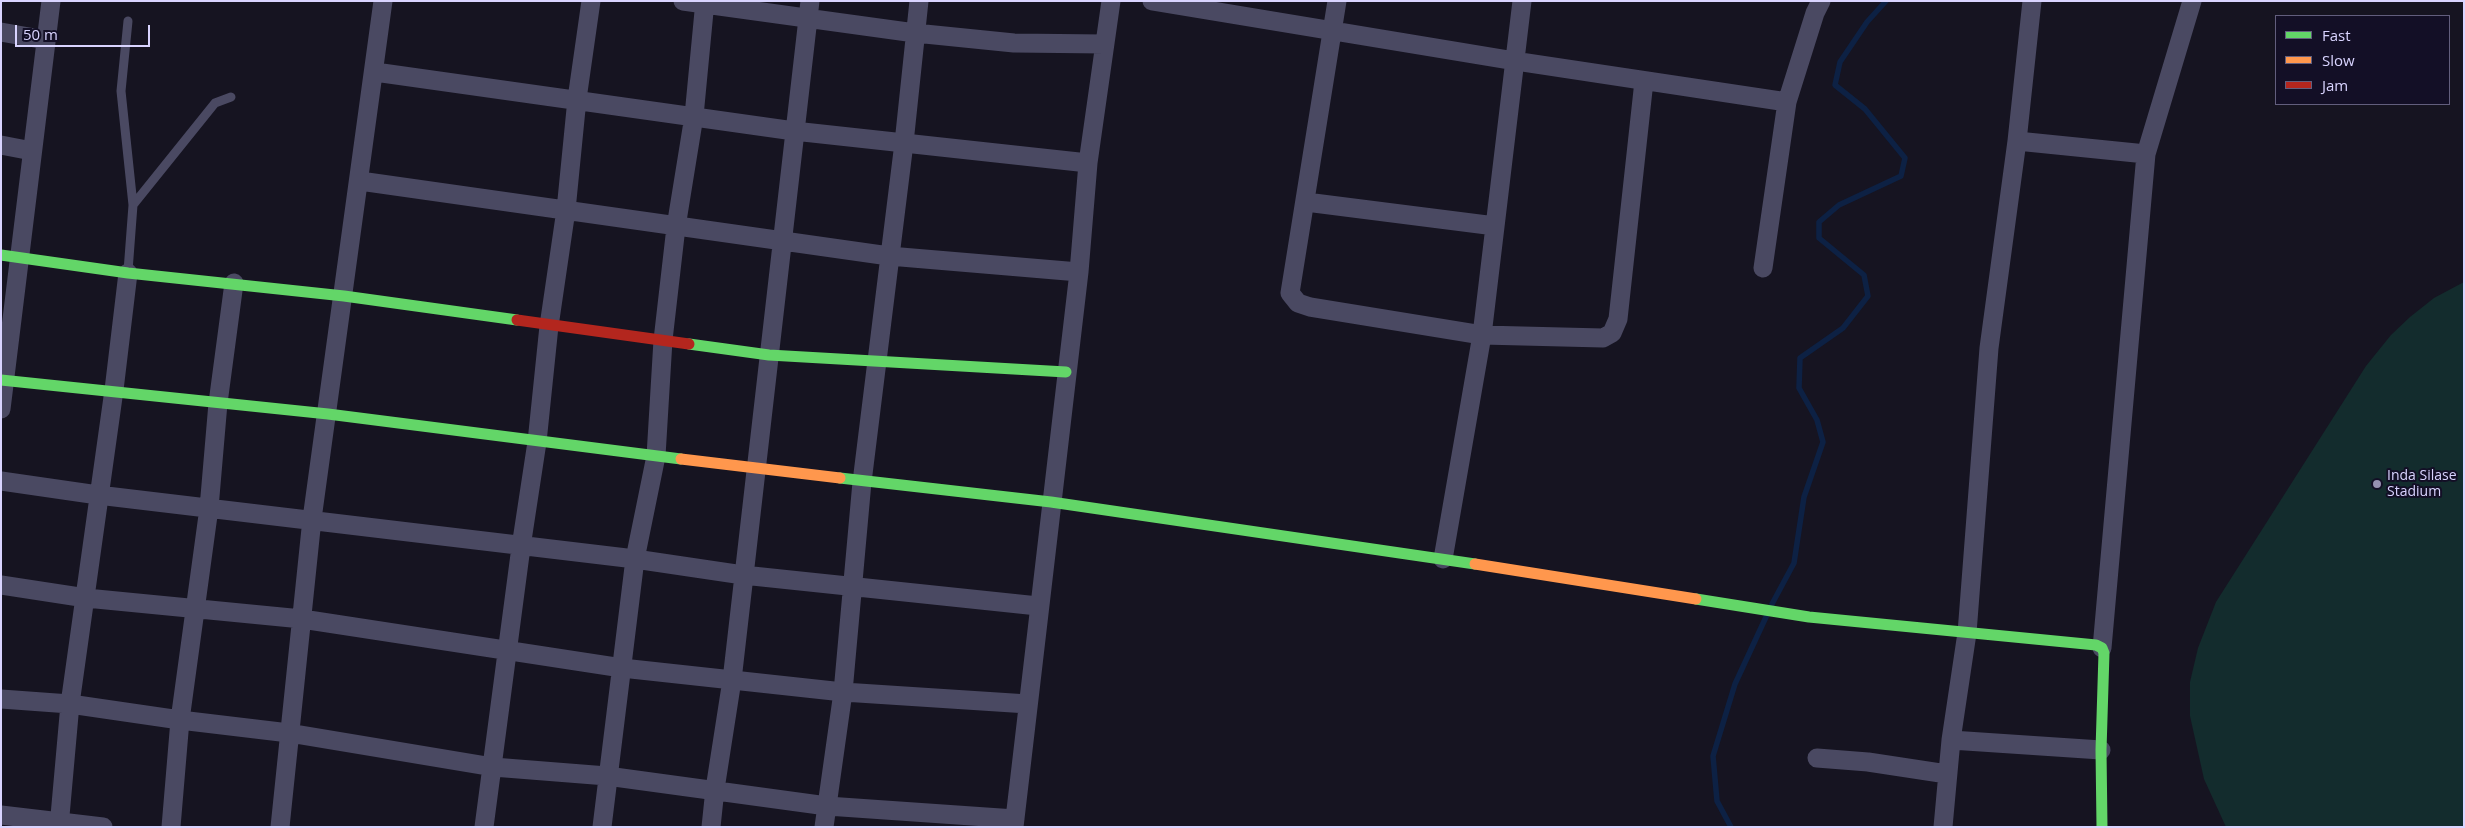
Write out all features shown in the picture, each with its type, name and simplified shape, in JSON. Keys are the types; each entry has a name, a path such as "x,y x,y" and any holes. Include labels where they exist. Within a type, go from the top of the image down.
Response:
{"street":[{"path":"1,409 3,380 20,258 51,1"},
{"path":"280,827 312,519 360,181 383,1"},
{"path":"484,827 521,547 538,442 549,326 566,210 577,99 591,1"},
{"path":"683,1 808,9 915,33 1014,43 1104,44"},
{"path":"824,827 843,692 851,586 862,482 904,143 919,1"},
{"path":"1,699 70,704 289,733 493,767 607,776 715,789 827,806 1014,823 1038,606 1079,272 1088,163 1111,1"},
{"path":"1152,1 1515,61 1787,102"},
{"path":"1337,1 1290,293 1298,302 1310,307 1482,335 1603,338 1612,333 1618,319 1644,81"},
{"path":"1443,559 1482,335 1522,1"},
{"path":"1762,268 1787,102 1815,13 1821,1"},
{"path":"1943,827 1951,740 1967,633 1989,348 2017,141 2032,1"},
{"path":"2102,827 2101,750 2104,653 2102,648 2146,154 2192,1"},
{"path":"602,827 635,559 656,456 663,340 676,227 694,116 705,2"},
{"path":"711,827 732,680 808,9"},
{"path":"1,32 46,40"},
{"path":"374,72 577,99 794,131 1088,163"},
{"path":"2017,141 2146,154"},
{"path":"1,145 32,151"},
{"path":"360,181 889,256 1079,272"},
{"path":"1306,202 1495,226"},
{"path":"1,255 128,274 234,283 344,296 549,326 769,355 1066,372"},
{"path":"59,824 70,704 86,598 128,274"},
{"path":"171,827 180,720 209,508 218,403 234,283"},
{"path":"3,380 114,390 328,414 862,482 1052,502 1443,559 1809,617 2096,645 2102,648"},
{"path":"1,480 98,495 312,519 521,547 635,559 743,575 1038,606"},
{"path":"1,585 86,598 302,619 622,668 843,692 1028,704"},
{"path":"1951,740 2101,750"},
{"path":"1817,758 1868,762 1947,774"},
{"path":"1,815 59,824 103,827"}],"lane":[{"path":"128,21 121,91 134,205 128,274"},
{"path":"134,205 215,103 230,96"}],"green space":[{"name":"Inda Silase Stadium","path":"2464,282 2464,827 2226,827 2204,779 2190,716 2190,682 2198,648 2216,602 2366,366 2391,335 2410,317 2434,298"}],"waterway":[{"path":"1772,604 1794,563 1804,497 1823,442 1817,420 1799,388 1800,358 1843,328 1868,296 1864,275 1819,238 1819,222 1839,205 1901,176 1905,158 1865,109 1835,85 1840,62 1867,22 1886,1"},
{"path":"1731,827 1717,801 1713,756 1735,684 1766,617"}],"traffic: fast":[{"path":"1,255 128,273 344,296 517,320"},
{"path":"689,344 769,355 1066,372"},
{"path":"1,380 328,414 681,459"},
{"path":"840,478 1051,502 1475,564"},
{"path":"1696,599 1809,617 2096,645 2102,648 2104,653 2101,750 2102,827"}],"traffic: slow":[{"path":"681,459 840,478"},
{"path":"1475,564 1696,599"}],"traffic: jam":[{"path":"517,320 689,344"}],"place":[{"name":"Inda Silase Stadium","path":"2377,484"}]}
